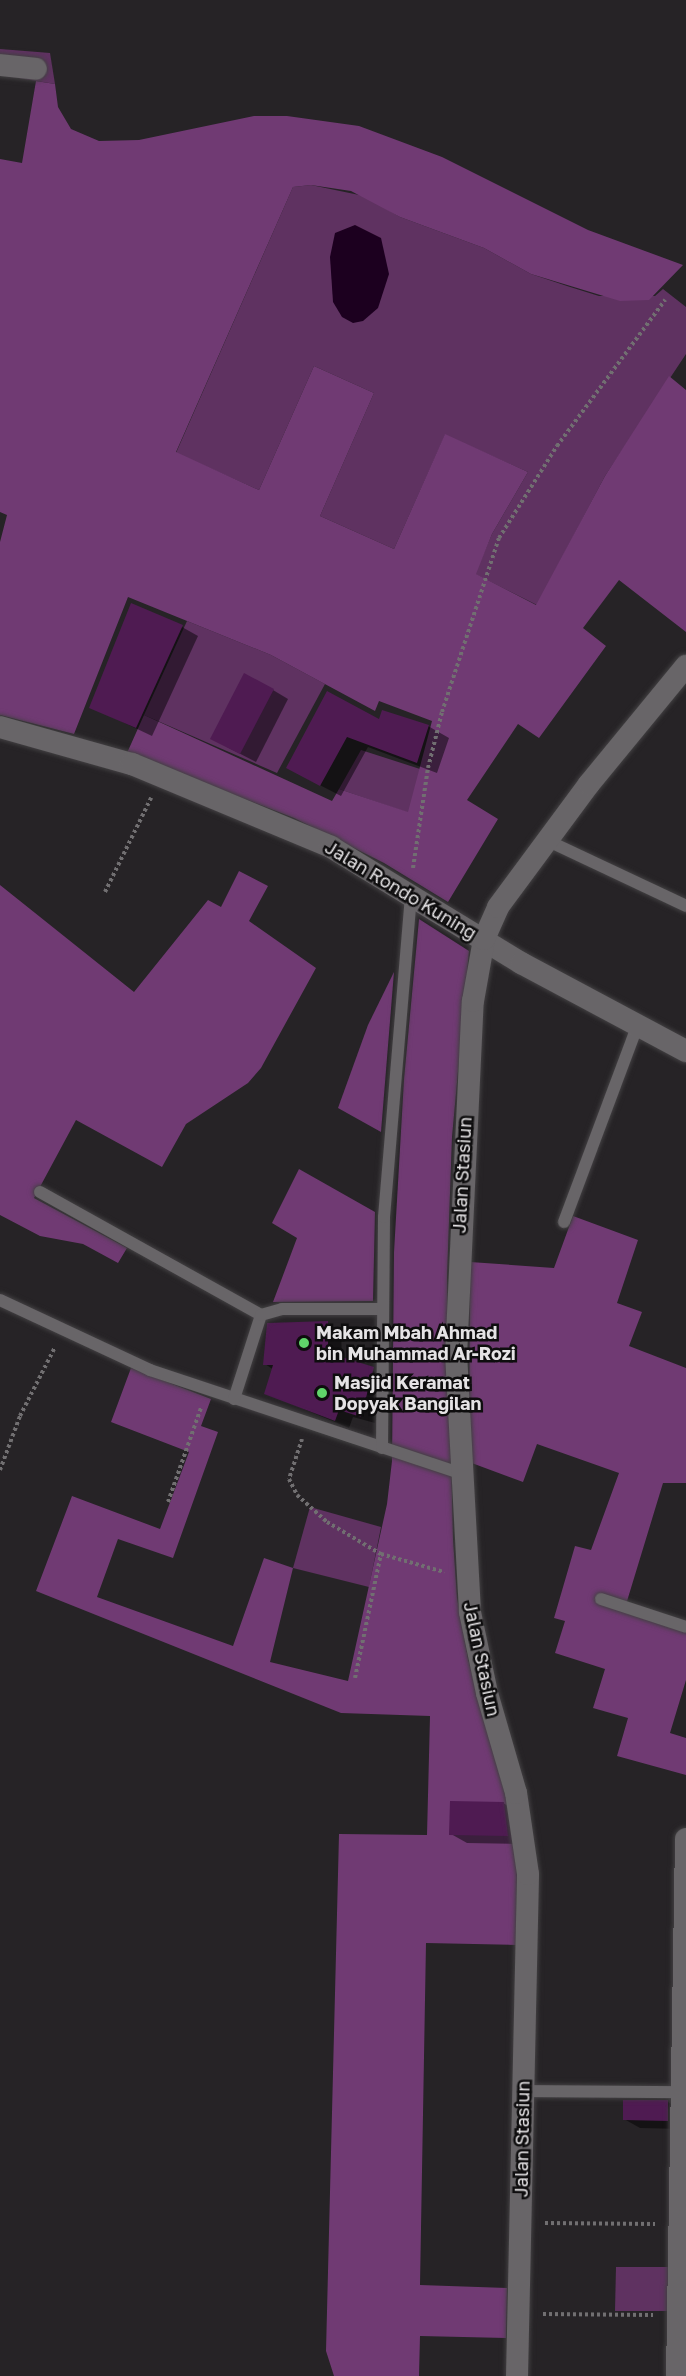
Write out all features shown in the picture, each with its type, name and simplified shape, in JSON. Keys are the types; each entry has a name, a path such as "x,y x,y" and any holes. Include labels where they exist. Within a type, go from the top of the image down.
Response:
{"street":[{"path":"0,65 36,69"},
{"name":"Jalan Stasiun","path":"517,2376 528,1874 516,1792 475,1644 467,1577 460,1473 456,1356 467,1066 484,939 498,907 546,840 686,666"},
{"name":"Jalan Rondo Kuning","path":"0,727 85,749 162,776 331,847 637,1027 686,1051"},
{"path":"676,2376 678,2316 682,2284 679,2225 686,1839"}],"lane":[{"path":"546,840 686,906"},
{"path":"382,1448 382,1309 390,1126 411,895"},
{"path":"564,1222 637,1027"},
{"path":"40,1192 261,1315 282,1310 382,1309"},
{"path":"0,1300 64,1330 207,1390 460,1473"},
{"path":"234,1399 261,1315"},
{"path":"601,1599 686,1627"},
{"path":"523,2091 682,2092"}],"path":[{"path":"411,895 420,815 442,712 499,538 557,446 665,300"},
{"path":"105,892 162,776"},
{"path":"0,1470 20,1416 64,1330"},
{"path":"168,1502 207,1390"},
{"path":"308,1425 290,1470 291,1487 327,1522 381,1554 467,1577"},
{"path":"355,1678 381,1554"},
{"path":"520,2222 679,2225"},
{"path":"518,2314 678,2316"}],"shaded area":[{"path":"0,49 50,53 55,84 0,75"},
{"path":"36,81 55,84 58,107 71,129 99,141 139,140 254,116 287,116 359,126 442,157 588,230 683,265 649,300 620,301 531,274 484,248 400,217 351,191 311,185 293,187 176,452 259,490 314,366 374,393 320,516 394,549 445,434 528,472 492,534 476,574 536,605 605,476 669,376 686,390 686,632 619,580 583,628 606,646 539,738 518,724 467,800 498,819 448,902 384,863 294,818 127,753 144,715 332,801 339,789 408,812 432,721 379,701 375,711 271,655 128,597 74,734 0,715 0,542 7,515 0,512 0,159 22,163"},
{"path":"311,185 364,196 400,217 484,248 531,274 567,286 599,296 655,296 663,289 686,307 686,354 605,476 537,605 475,574 492,534 528,472 445,435 394,549 320,516 374,393 314,366 259,490 176,453 293,187"},
{"path":"355,225 381,238 389,274 378,308 363,321 353,323 342,317 333,302 330,257 335,233"},
{"path":"187,621 271,655 325,684 277,773 144,715"},
{"path":"361,750 420,769 409,813 339,789"},
{"path":"239,871 268,886 249,921 316,968 261,1068 248,1083 186,1124 162,1167 76,1120 34,1198 127,1248 118,1263 83,1244 40,1236 0,1215 0,885 134,992 208,900 221,907"},
{"path":"419,919 469,951 452,1137 447,1278 453,1539 457,1598 468,1659 512,1820 517,1865 516,1945 426,1943 420,2285 507,2288 506,2338 420,2336 419,2376 334,2376 326,2351 339,1834 427,1835 430,1716 341,1713 36,1591 72,1496 160,1529 189,1452 111,1422 131,1368 211,1399 201,1426 218,1432 173,1558 118,1539 97,1597 233,1646 264,1558 293,1568 270,1662 348,1681 387,1504 392,1461 394,1252 404,1079"},
{"path":"394,972 381,1132 338,1108 368,1025"},
{"path":"299,1169 375,1212 373,1301 273,1302 297,1238 272,1223"},
{"path":"573,1216 638,1240 617,1303 642,1312 629,1346 686,1368 686,1483 663,1483 624,1611 686,1630 686,1680 670,1733 686,1738 686,1775 617,1756 628,1718 593,1708 605,1669 555,1653 565,1621 554,1618 575,1546 591,1550 619,1473 537,1444 523,1482 469,1462 470,1262 554,1268"},
{"path":"310,1507 381,1527 369,1587 293,1568"},
{"path":"616,2267 670,2267 669,2311 615,2311"}],"building":[{"path":"131,603 183,625 136,728 89,708"},
{"path":"244,673 274,689 240,754 210,739"},
{"path":"327,691 379,719 382,710 429,725 417,763 347,737 320,786 286,768"},
{"path":"328,1321 328,1353 374,1367 361,1417 339,1410 335,1421 264,1394 273,1365 263,1365 267,1323"},
{"path":"450,1801 504,1802 508,1836 449,1835"},
{"path":"623,2100 668,2100 668,2121 623,2120"}],"place":[{"name":"Makam Mbah Ahmad bin Muhammad Ar-Rozi","path":"304,1343"},
{"name":"Masjid Keramat Dopyak Bangilan","path":"322,1393"}]}
